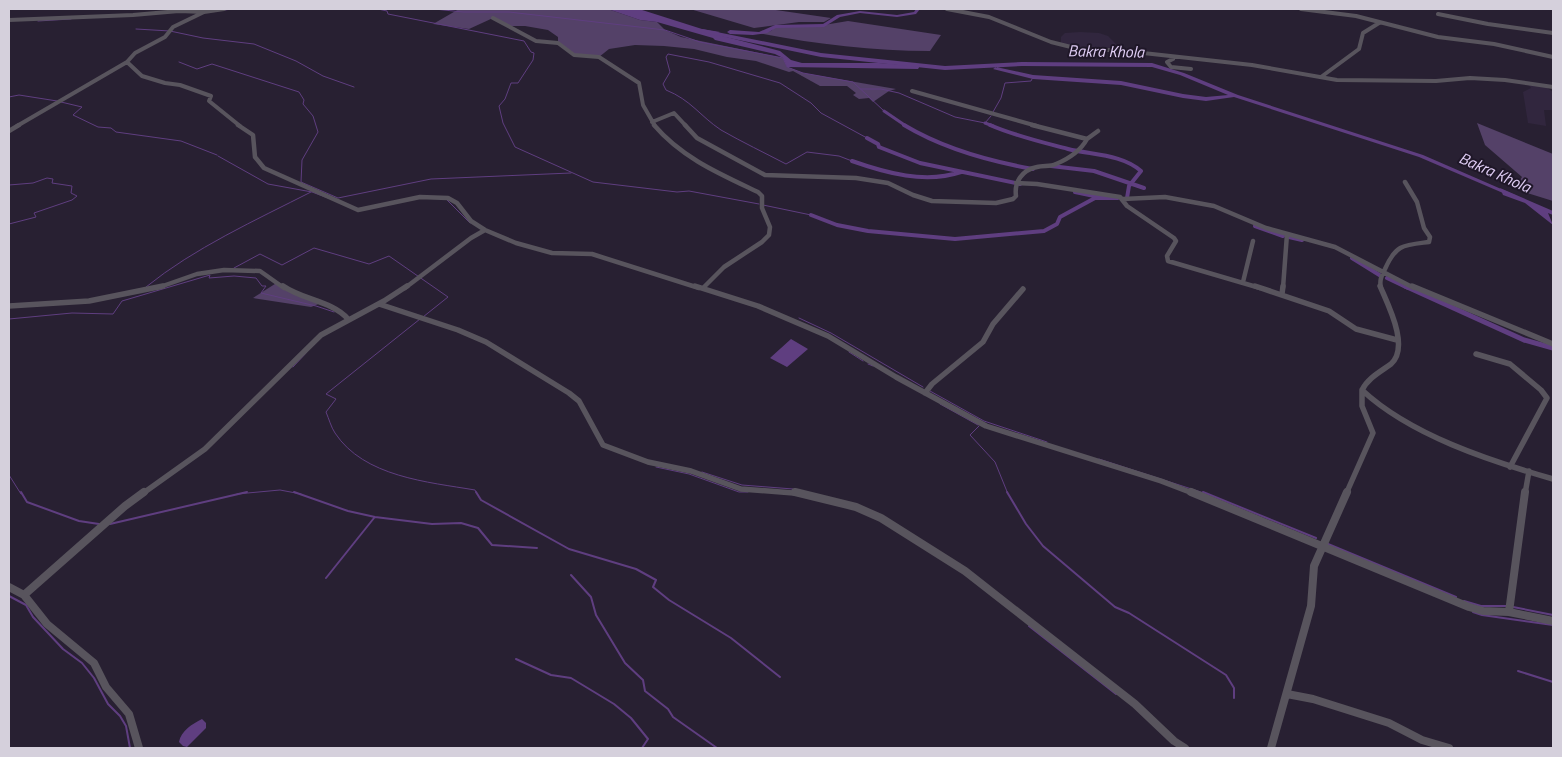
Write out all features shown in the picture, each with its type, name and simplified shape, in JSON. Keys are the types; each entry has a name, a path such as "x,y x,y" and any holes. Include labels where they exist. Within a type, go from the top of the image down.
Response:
{"street":[{"path":"9,20 134,15 179,11 204,12 224,9"},
{"path":"947,9 988,17 1059,45 1095,51 1116,50 1252,65 1337,80 1436,81 1470,78 1512,80 1553,87"},
{"path":"1301,9 1356,16 1438,38 1494,44 1553,57"},
{"path":"9,131 127,62 135,53 165,36 173,27 204,12"},
{"path":"1438,14 1488,24 1553,33"},
{"path":"493,18 529,39 558,44 574,55 599,57 620,69 639,83 642,103 652,122 666,139 687,157 762,196 762,208 770,227 769,235 762,242 724,267 704,287"},
{"path":"1321,77 1359,49 1364,33 1379,23"},
{"path":"1180,58 1168,60 1167,62 1171,67 1191,69"},
{"path":"127,62 142,76 165,84 180,85 211,96 209,101 222,110 236,124 253,135 255,157 260,164 298,184 358,210 420,197 448,198 457,203 470,221 485,230 534,249 552,253 592,254 638,270 704,287 758,306 828,336 986,426 1179,488 1323,544 1469,607 1483,611 1509,612 1553,621"},
{"path":"912,91 1018,122 1088,139"},
{"path":"652,122 674,113 696,138 765,175 806,178 856,178 888,184 932,201 976,203 1010,201 1016,196 1018,182 1026,171 1035,166 1059,164 1083,146 1098,131"},
{"path":"1018,182 1123,199 1165,197 1214,206 1266,228 1335,248 1384,273 1471,312 1553,344"},
{"path":"1271,748 1311,606 1314,566 1323,544 1336,521 1373,433 1361,405 1360,396 1366,382 1397,356 1400,347 1397,340 1395,321 1380,286 1384,273 1392,254 1401,247 1429,242 1430,237 1424,228 1417,202 1405,182"},
{"path":"1123,199 1127,206 1174,238 1176,241 1167,256 1168,261 1282,294 1330,311 1356,329 1397,340"},
{"path":"24,595 125,506 205,449 321,335 348,318 379,304 421,277 471,238 485,230"},
{"path":"1282,294 1287,234"},
{"path":"1243,282 1253,241"},
{"path":"9,306 89,301 165,286 197,274 224,270 260,271 291,292 341,311 348,318"},
{"path":"925,392 932,384 984,342 993,324 1023,289"},
{"path":"379,304 458,330 486,342 569,394 579,401 603,445 648,462 691,471 741,489 803,493 856,507 882,518 965,571 1135,704 1174,741 1185,748"},
{"path":"1476,354 1510,364 1541,390 1547,398 1510,467"},
{"path":"1362,390 1377,404 1432,435 1510,467 1553,479"},
{"path":"1509,612 1517,560 1518,536 1529,471"},
{"path":"9,587 24,595 47,624 94,663 106,687 129,714 139,748"},
{"path":"1287,694 1313,699 1389,723 1422,740 1449,748"}],"shaded area":[{"path":"459,9 608,9 640,20 657,22 665,30 681,37 783,58 787,67 803,73 896,89 889,91 873,102 869,98 859,99 853,95 856,93 847,86 820,86 793,71 789,72 756,61 727,57 694,49 635,45 609,49 599,57 574,55 558,44 558,37 548,30 525,26 507,26 493,18 469,29 433,24"},
{"path":"608,9 639,9 702,29 720,32 715,34 780,51 791,60 802,63 879,63 920,66 918,69 787,67 783,58 775,54 715,40 657,22 640,20"},
{"path":"690,9 769,9 831,18 824,22 799,22 754,28"},
{"path":"848,21 941,35 930,51 844,46 758,33 771,31 775,27 824,25"},
{"path":"1065,33 1099,33 1108,36 1120,48 1104,51 1061,45 1061,37"},
{"path":"1526,82 1543,85 1553,92 1553,110 1544,110 1546,126 1528,123 1523,92 1531,88"},
{"path":"1477,123 1553,154 1553,201 1518,190 1515,187 1522,177 1485,145"},
{"path":"1500,188 1553,211 1553,215 1548,213 1553,225 1525,203 1503,195"},
{"path":"278,282 321,303 311,307 253,298"},
{"path":"791,339 808,349 787,367 770,358"},
{"path":"202,719 206,723 206,728 187,747 183,746 179,742 182,734"}],"waterway":[{"path":"225,10 231,9"},
{"path":"378,9 387,11 388,14 524,41 531,52 534,53 533,60 518,83 511,83 505,99 499,106 503,123 515,147 593,182 677,192 689,191 759,204"},
{"path":"434,9 463,12 509,12 665,30 700,42 783,58 787,67 803,73 853,82 860,89"},
{"path":"730,32 759,33 775,27 824,25 839,16 860,12 897,16 916,13 918,9"},
{"path":"38,21 71,19"},
{"path":"136,29 170,31 203,38 254,44 296,61 323,76 354,87"},
{"name":"Bakra Khola","path":"702,31 821,55 945,68 1022,64 1152,65 1182,74 1236,96 1421,156 1512,195"},
{"path":"852,161 839,156 807,152 786,164 721,130 689,103 666,90 663,84 670,72 666,57 668,54 709,62 780,83 811,103 821,113 867,138"},
{"path":"179,62 197,69 212,64 299,92 304,100 303,104 313,116 318,132 302,160 301,182 338,198 431,179 571,173"},
{"path":"996,69 1033,77 1121,83 1206,99 1233,96"},
{"path":"993,112 1001,98 1005,83 1031,81 1033,77"},
{"path":"860,89 881,89 899,93 955,117 985,123 991,116"},
{"path":"860,89 884,111"},
{"path":"9,97 19,95 57,101"},
{"path":"61,102 82,107 73,115 98,127 111,128 116,132 181,141 217,155"},
{"path":"884,111 906,126"},
{"path":"985,123 993,126"},
{"path":"904,125 935,141 967,153 1033,169"},
{"path":"990,125 1068,149 1125,161 1141,171 1131,184"},
{"path":"867,138 878,144 879,147 920,163 1020,184"},
{"path":"218,156 268,184 312,192 328,198"},
{"path":"852,161 892,173 920,177 934,177 961,172"},
{"path":"1051,166 1094,171 1131,184"},
{"path":"9,185 33,183 47,178 53,179 52,183 72,186 71,193 77,196 72,200 34,213 36,217 9,224"},
{"path":"1127,198 1131,184"},
{"path":"1131,184 1144,188"},
{"path":"146,287 205,247 311,192"},
{"path":"1075,192 1099,197"},
{"path":"811,215 837,225 868,231 955,239 1044,231 1057,224 1060,217 1095,198 1118,198"},
{"path":"447,200 470,223"},
{"path":"763,205 811,215"},
{"path":"1255,226 1283,236"},
{"path":"1289,237 1302,240"},
{"path":"234,268 260,254 282,265 314,248 369,264 389,256 448,297 423,317"},
{"path":"1352,258 1381,276"},
{"path":"9,319 72,313 113,314 122,301 210,275 209,278 234,276 256,278 262,286 266,286 261,293 334,312"},
{"path":"1387,278 1408,288"},
{"path":"1405,286 1524,340 1553,348"},
{"path":"799,318 831,333 923,387"},
{"path":"420,319 326,394 336,399 326,412 335,433 347,448 362,459 398,475 475,490 476,492"},
{"path":"293,367 307,352"},
{"path":"849,352 863,361"},
{"path":"868,364 873,366"},
{"path":"930,391 984,421 1047,442"},
{"path":"940,404 978,425"},
{"path":"979,426 970,435 995,462 1008,493"},
{"path":"1099,459 1207,494"},
{"path":"656,467 689,474 739,492 748,492"},
{"path":"702,472 742,485 793,489"},
{"path":"9,475 21,494"},
{"path":"239,494 280,490 298,493"},
{"path":"21,492 27,502 79,521 99,524"},
{"path":"239,494 247,492"},
{"path":"294,492 298,493"},
{"path":"476,492 481,500 569,549 636,569 656,580 653,587 669,600 731,638 780,677"},
{"path":"1203,492 1316,538"},
{"path":"298,493 348,511 375,517 432,524 461,523 478,528 492,545 537,548"},
{"path":"1008,493 1026,524 1043,546 1115,607 1129,613 1226,675 1234,688 1234,698"},
{"path":"110,524 239,494"},
{"path":"326,578 374,518"},
{"path":"1328,544 1456,597"},
{"path":"571,575 591,597 596,615 625,663 643,680 645,691 668,709 673,717 717,748"},
{"path":"9,596 26,605 33,617 63,649 82,663 94,678 108,704 120,716 126,726 130,748"},
{"path":"1464,601 1481,606 1507,606"},
{"path":"1513,607 1553,615"},
{"path":"1473,612 1482,615 1553,625"},
{"path":"1029,626 1116,694"},
{"path":"516,659 551,675 571,678 614,704 631,718 648,739 642,748"},
{"path":"1518,671 1553,682"}]}
